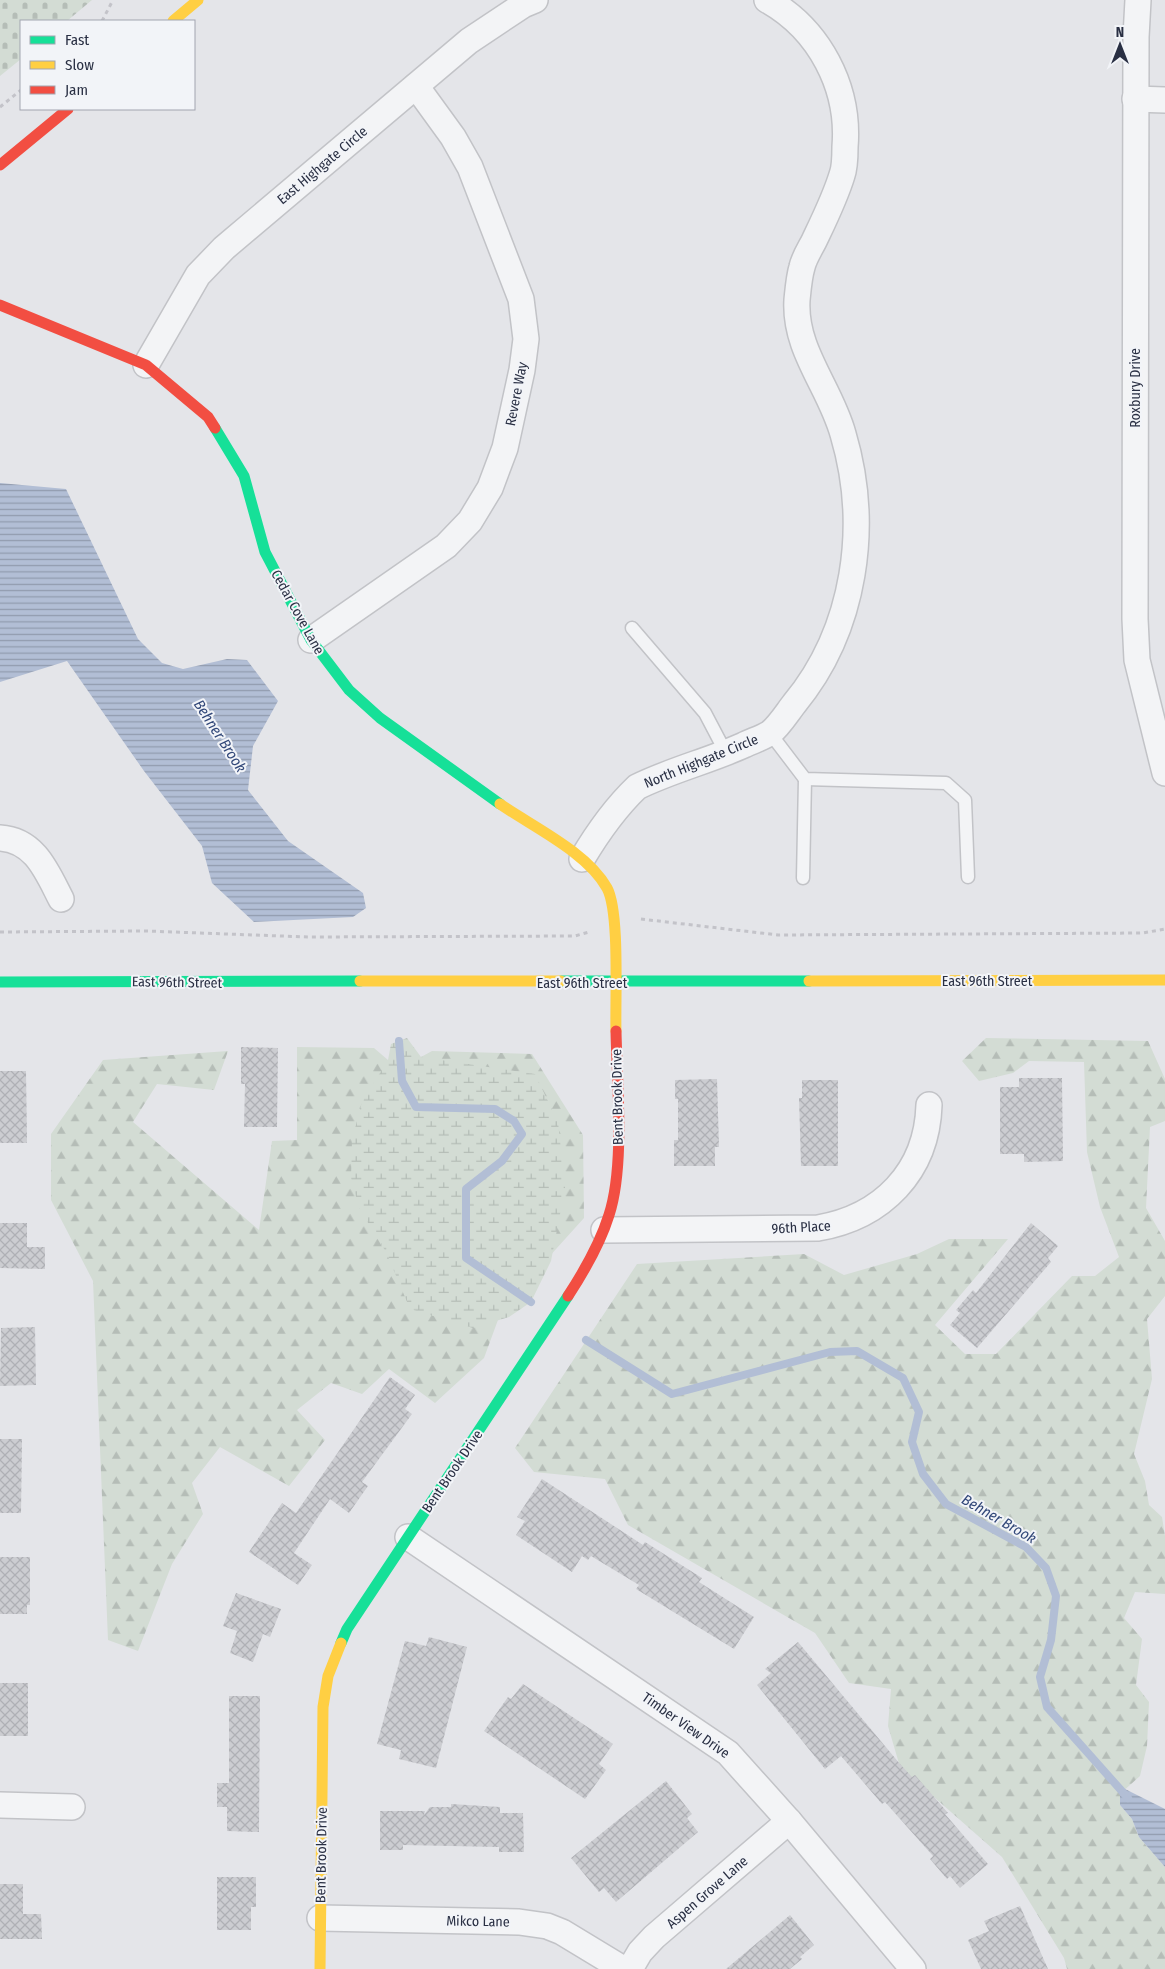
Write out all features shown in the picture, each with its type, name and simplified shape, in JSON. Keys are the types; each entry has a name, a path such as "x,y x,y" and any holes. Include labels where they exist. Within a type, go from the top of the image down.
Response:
{"street":[{"path":"174,20 198,0"},
{"name":"East Highgate Circle","path":"146,365 198,275 224,248 469,41 524,5 536,0"},
{"name":"North Highgate Circle","path":"582,859 602,826 620,803 637,787 656,777 726,752 770,733 811,684 837,631 850,594 857,550 857,515 852,472 843,433 830,396 800,336 797,302 802,267 843,173 847,132 843,100 834,75 818,44 801,25 780,7 767,0"},
{"name":"Roxbury Drive","path":"1138,0 1135,100 1135,619 1137,660 1165,773"},
{"name":"Revere Way","path":"311,640 446,546 470,521 490,488 505,448 522,370 526,339 521,299 470,167 453,137 416,86"},
{"path":"1135,100 1165,100"},
{"path":"0,165 67,110"},
{"name":"Cedar Cove Lane","path":"0,305 146,365 208,418 244,476 265,552 311,640 349,690 380,718 472,786 582,859 599,876 608,890 615,924 615,983"},
{"path":"0,838 10,839 29,848 40,859 61,899"},
{"name":"East 96th Street","path":"0,982 615,983 1165,980"},
{"name":"Bent Brook Drive","path":"320,1969 323,1707 327,1676 337,1646 346,1629 590,1263 604,1230 614,1195 618,1162 615,983"},
{"name":"96th Place","path":"604,1230 818,1228 833,1226 853,1219 869,1211 889,1196 913,1167 923,1143 929,1106"},
{"name":"Timber View Drive","path":"408,1537 714,1743 738,1763 789,1820 913,1969"},
{"path":"0,1805 72,1807"},
{"name":"Aspen Grove Lane","path":"630,1969 640,1952 654,1937 789,1820"},
{"name":"Mikco Lane","path":"320,1918 519,1922 547,1926 562,1932 623,1969"}],"lane":[{"path":"632,628 705,713 726,752"},
{"path":"770,733 805,779 803,878"},
{"path":"805,779 946,783 965,800 968,877"}],"path":[{"path":"103,20 113,0"},
{"path":"0,107 20,91"},
{"path":"0,932 146,931 308,937 575,936 639,919 778,935 1143,933 1165,929"}],"green space":[{"path":"0,0 92,0 68,20 20,20 20,60 0,76"},
{"path":"407,1038 421,1057 535,1074 558,1122 565,1188 551,1261 531,1302 509,1317 473,1328 410,1309 386,1252 359,1208 351,1178 352,1140 362,1102 388,1060 391,1044"},
{"path":"986,1038 1148,1041 1165,1079 1165,1121 1150,1127 1146,1208 1165,1241 1165,1296 1147,1319 1152,1379 1134,1454 1145,1481 1149,1505 1162,1517 1165,1536 1165,1594 1135,1592 1124,1618 1142,1639 1136,1685 1149,1702 1147,1746 1140,1776 1120,1794 1120,1805 1132,1819 1139,1837 1165,1867 1165,1969 1067,1969 1064,1958 1002,1857 900,1767 888,1726 891,1689 849,1683 815,1633 628,1525 605,1479 534,1472 515,1448 637,1264 804,1254 844,1275 917,1254 949,1239 1008,1239 935,1325 965,1354 996,1354 1072,1276 1095,1276 1119,1257 1100,1207 1087,1152 1084,1062 1029,1061 1013,1073 979,1081 962,1061"},
{"path":"297,1047 374,1048 388,1060 421,1057 432,1051 532,1054 583,1135 584,1218 502,1309 484,1358 435,1403 389,1369 362,1394 331,1383 297,1410 325,1440 289,1486 220,1447 192,1483 203,1514 172,1564 138,1651 108,1640 93,1281 51,1200 51,1134 103,1060 228,1051 214,1090 157,1084 133,1122 259,1230 272,1141 297,1140"}],"water":[{"path":"0,483 66,489 138,639 162,663 183,669 227,659 247,660 278,701 253,746 248,790 288,841 363,893 366,908 353,917 254,922 212,883 202,846 144,771 67,661 0,682"},
{"path":"1125,1789 1165,1809 1165,1867 1139,1837 1132,1819 1120,1805 1120,1794"}],"building":[{"path":"241,1047 278,1048 277,1127 244,1127 245,1084 241,1084"},
{"path":"0,1071 26,1071 27,1143 0,1143"},
{"path":"1019,1078 1062,1078 1063,1161 1024,1162 1024,1154 1000,1154 1000,1087 1019,1087"},
{"path":"717,1079 719,1147 715,1147 715,1166 674,1166 674,1140 678,1140 678,1099 675,1099 675,1080"},
{"path":"802,1080 838,1080 838,1166 801,1166 799,1098 802,1098"},
{"path":"0,1223 27,1223 27,1247 45,1247 45,1269 0,1268"},
{"path":"1031,1223 1058,1246 1048,1258 1051,1262 977,1348 950,1325 960,1313 956,1310 973,1290 976,1293"},
{"path":"35,1327 36,1385 0,1386 1,1328"},
{"path":"390,1377 415,1395 405,1409 412,1414 362,1482 368,1486 349,1513 330,1499 294,1553 312,1565 298,1585 249,1552 282,1503 296,1513"},
{"path":"0,1439 22,1439 21,1513 0,1513"},
{"path":"542,1479 643,1545 645,1542 702,1578 699,1582 754,1617 734,1649 636,1589 639,1585 591,1556 588,1560 582,1556 572,1572 516,1535 525,1521 517,1517"},
{"path":"0,1557 30,1557 30,1605 27,1605 27,1614 0,1614"},
{"path":"236,1593 281,1609 270,1637 263,1634 253,1662 230,1653 237,1631 223,1626"},
{"path":"429,1637 467,1647 436,1768 399,1759 401,1750 377,1744 405,1641 426,1646"},
{"path":"798,1642 900,1764 912,1777 915,1775 948,1813 945,1814 988,1864 960,1888 950,1876 947,1879 930,1859 933,1856 885,1802 882,1804 841,1756 825,1769 757,1685 771,1673 765,1669"},
{"path":"0,1683 28,1683 28,1736 0,1736"},
{"path":"523,1684 613,1744 599,1764 606,1770 585,1799 484,1731 508,1697 511,1699"},
{"path":"229,1696 260,1696 259,1832 227,1831 227,1807 217,1807 217,1783 229,1783"},
{"path":"666,1781 692,1814 687,1818 698,1832 616,1902 604,1888 599,1892 571,1858"},
{"path":"451,1804 500,1807 500,1813 523,1813 524,1852 499,1852 499,1847 403,1845 403,1850 380,1850 380,1811 425,1811 424,1815 430,1807 451,1807"},
{"path":"217,1877 256,1877 256,1907 251,1907 251,1930 217,1930"},
{"path":"0,1884 23,1884 23,1914 41,1914 42,1939 0,1939"},
{"path":"1020,1906 1048,1969 981,1969 968,1940 989,1931 984,1921"},
{"path":"790,1915 814,1945 800,1957 802,1959 790,1969 726,1969"}],"waterway":[{"name":"Behner Brook","path":"399,1041 402,1081 416,1107 495,1109 514,1121 522,1134 502,1161 466,1189 466,1258 531,1302"},
{"name":"Behner Brook","path":"586,1340 672,1394 830,1352 857,1351 903,1378 919,1412 912,1442 923,1474 946,1504 1026,1547 1046,1568 1056,1596 1051,1640 1040,1677 1047,1707 1128,1798"}],"traffic: fast":[{"path":"215,428 244,476 265,552 311,640 349,690 380,718 500,804"},
{"path":"0,982 360,981"},
{"path":"561,981 809,981"},
{"path":"341,1643 347,1629 568,1296"}],"traffic: slow":[{"path":"174,20 198,0"},
{"path":"500,804 573,852 598,875 607,888 614,916 616,1031"},
{"path":"809,981 1165,980"},
{"path":"360,981 561,981"},
{"path":"320,1969 323,1707 328,1676 341,1643"}],"traffic: jam":[{"path":"0,165 67,110"},
{"path":"0,305 146,365 208,417 215,428"},
{"path":"568,1296 597,1247 614,1195 619,1149 616,1031"}]}
